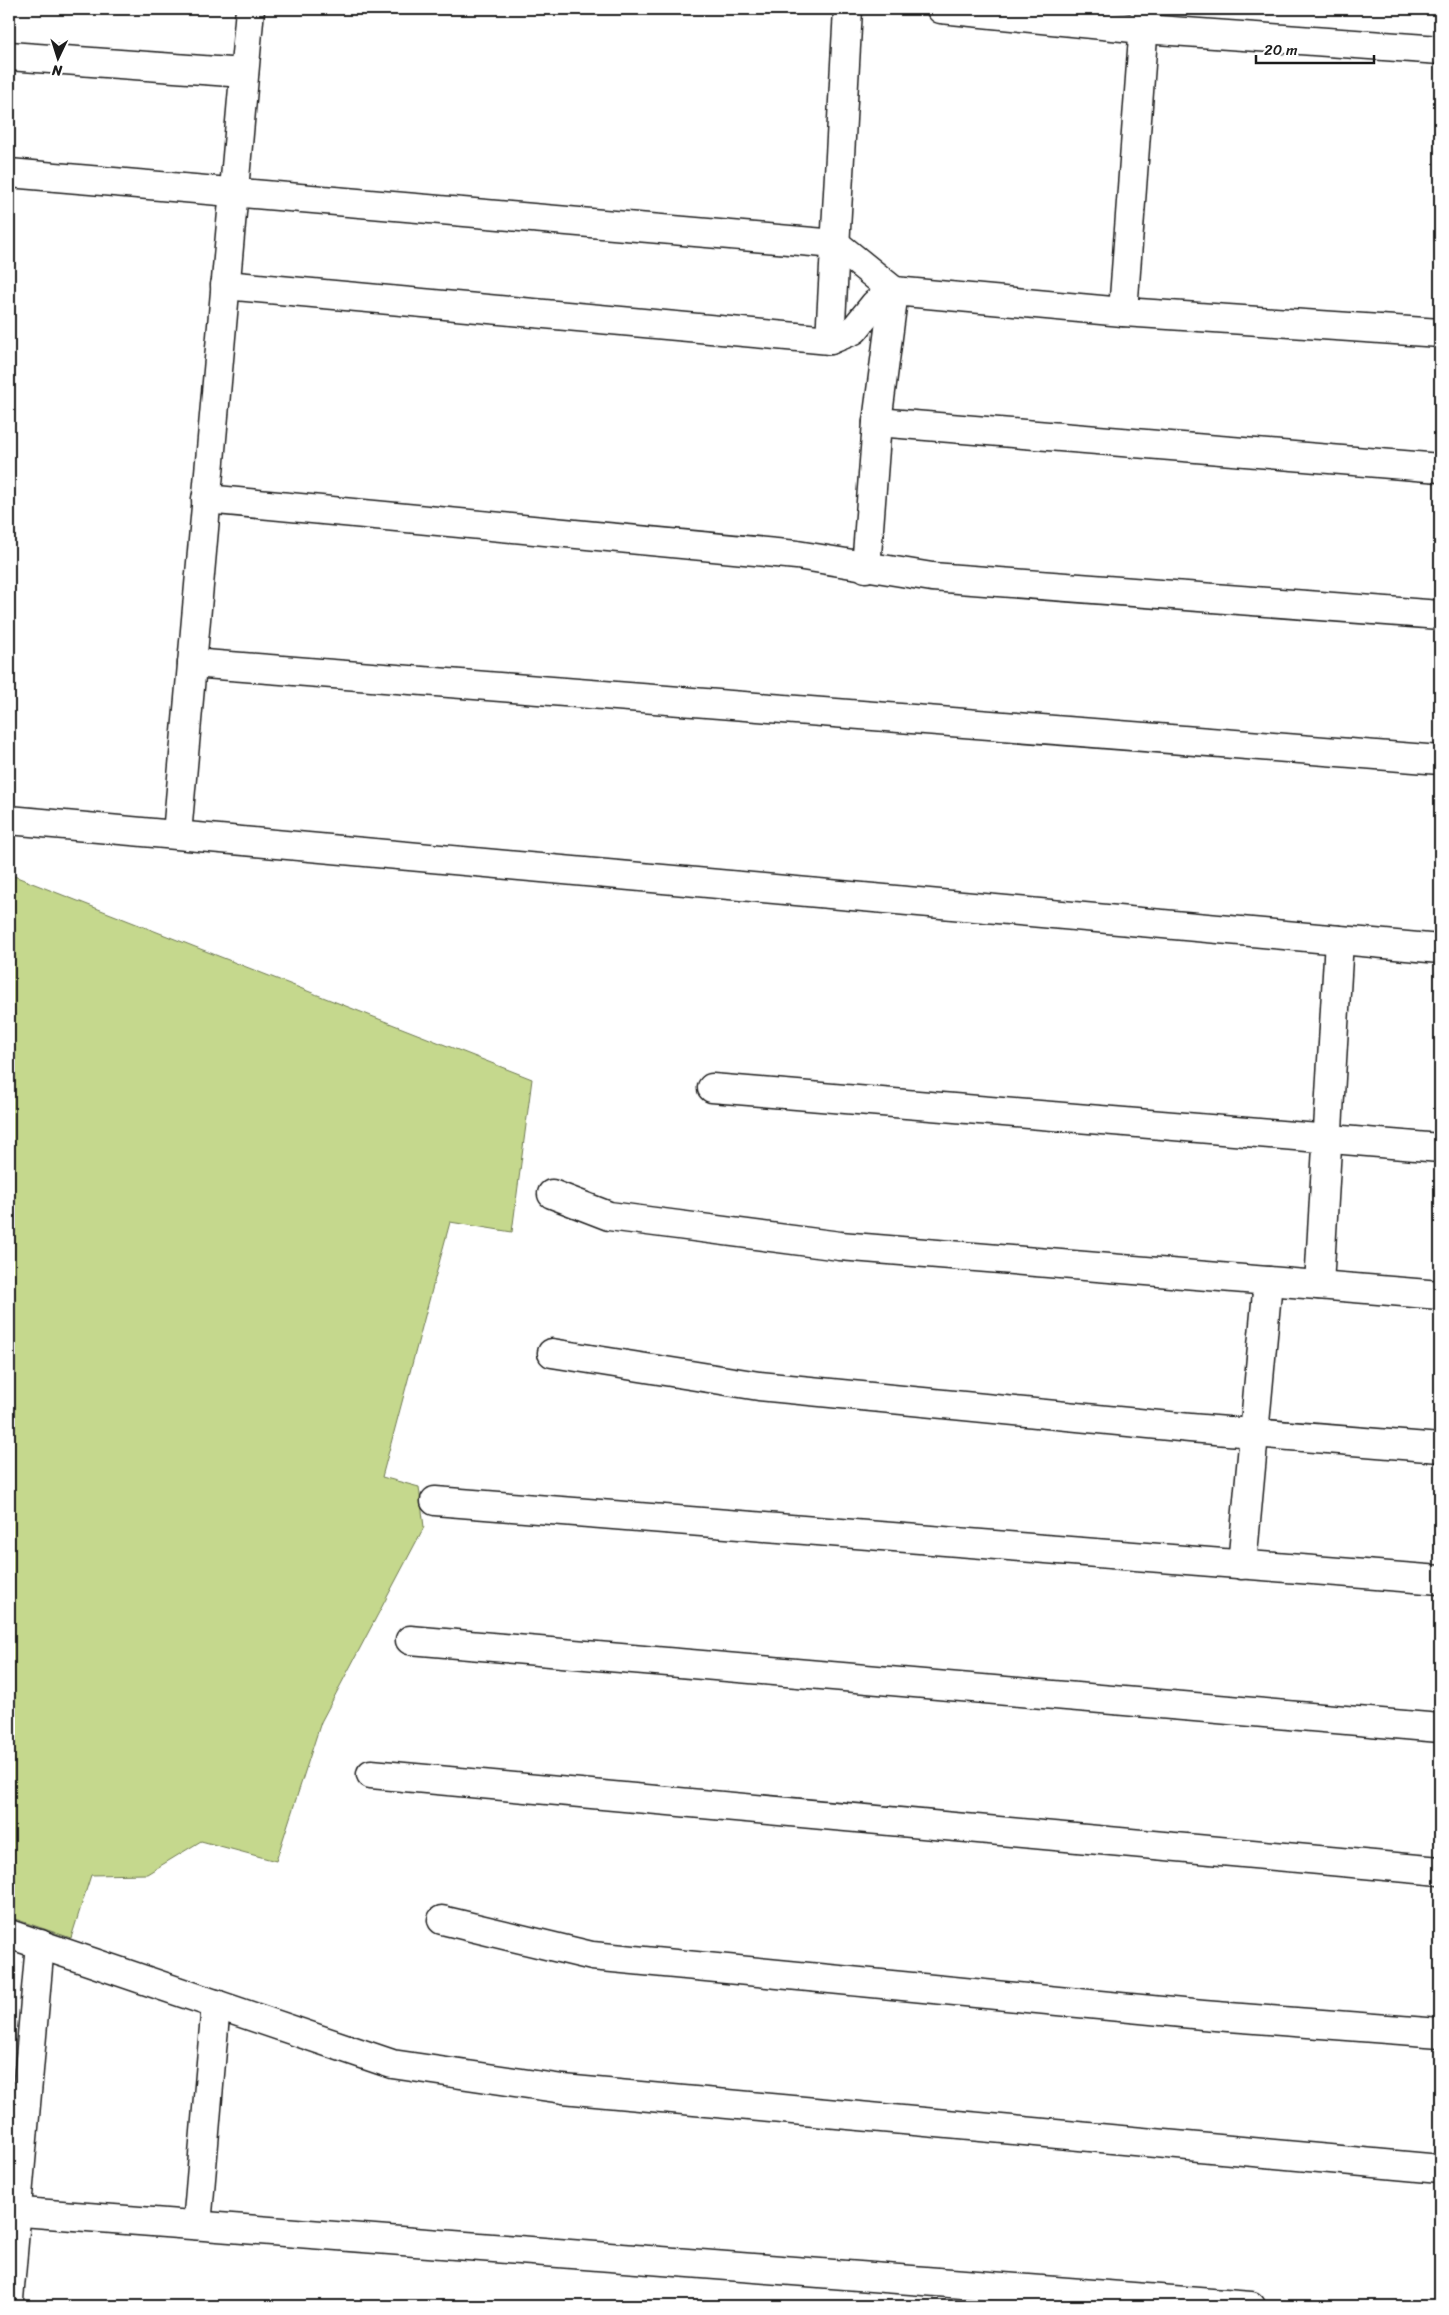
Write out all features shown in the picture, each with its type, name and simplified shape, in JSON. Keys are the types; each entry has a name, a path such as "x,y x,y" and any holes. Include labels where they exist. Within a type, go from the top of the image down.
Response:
{"street":[{"path":"177,834 250,9"},
{"path":"830,340 848,9"},
{"path":"941,9 1144,19 1440,50"},
{"path":"1123,312 1144,19"},
{"path":"9,56 244,72"},
{"path":"9,173 836,244 894,291 1123,312 1440,333"},
{"path":"225,285 830,340 854,330 875,304 894,291"},
{"path":"866,568 877,422 894,291"},
{"path":"877,422 1440,468"},
{"path":"206,498 797,555 866,568 932,577 1440,615"},
{"path":"192,663 1440,760"},
{"path":"9,820 1440,949"},
{"path":"1319,1285 1339,940"},
{"path":"712,1088 1440,1148"},
{"path":"552,1194 609,1216 840,1246 1440,1295"},
{"path":"1242,1565 1268,1281"},
{"path":"552,1353 759,1386 1253,1433 1440,1448"},
{"path":"435,1501 1440,1580"},
{"path":"410,1640 1440,1728"},
{"path":"371,1774 1440,1871"},
{"path":"442,1920 592,1956 1203,2015 1440,2032"},
{"path":"9,1934 392,2064 563,2090 1440,2169"},
{"path":"9,2299 12,2212 40,1944"},
{"path":"197,2225 216,2004"},
{"path":"12,2212 1252,2306"}],"green space":[{"path":"9,874 532,1079 512,1232 450,1222 382,1477 419,1487 424,1527 321,1722 276,1861 201,1841 147,1874 91,1875 71,1938 9,1917"}]}
